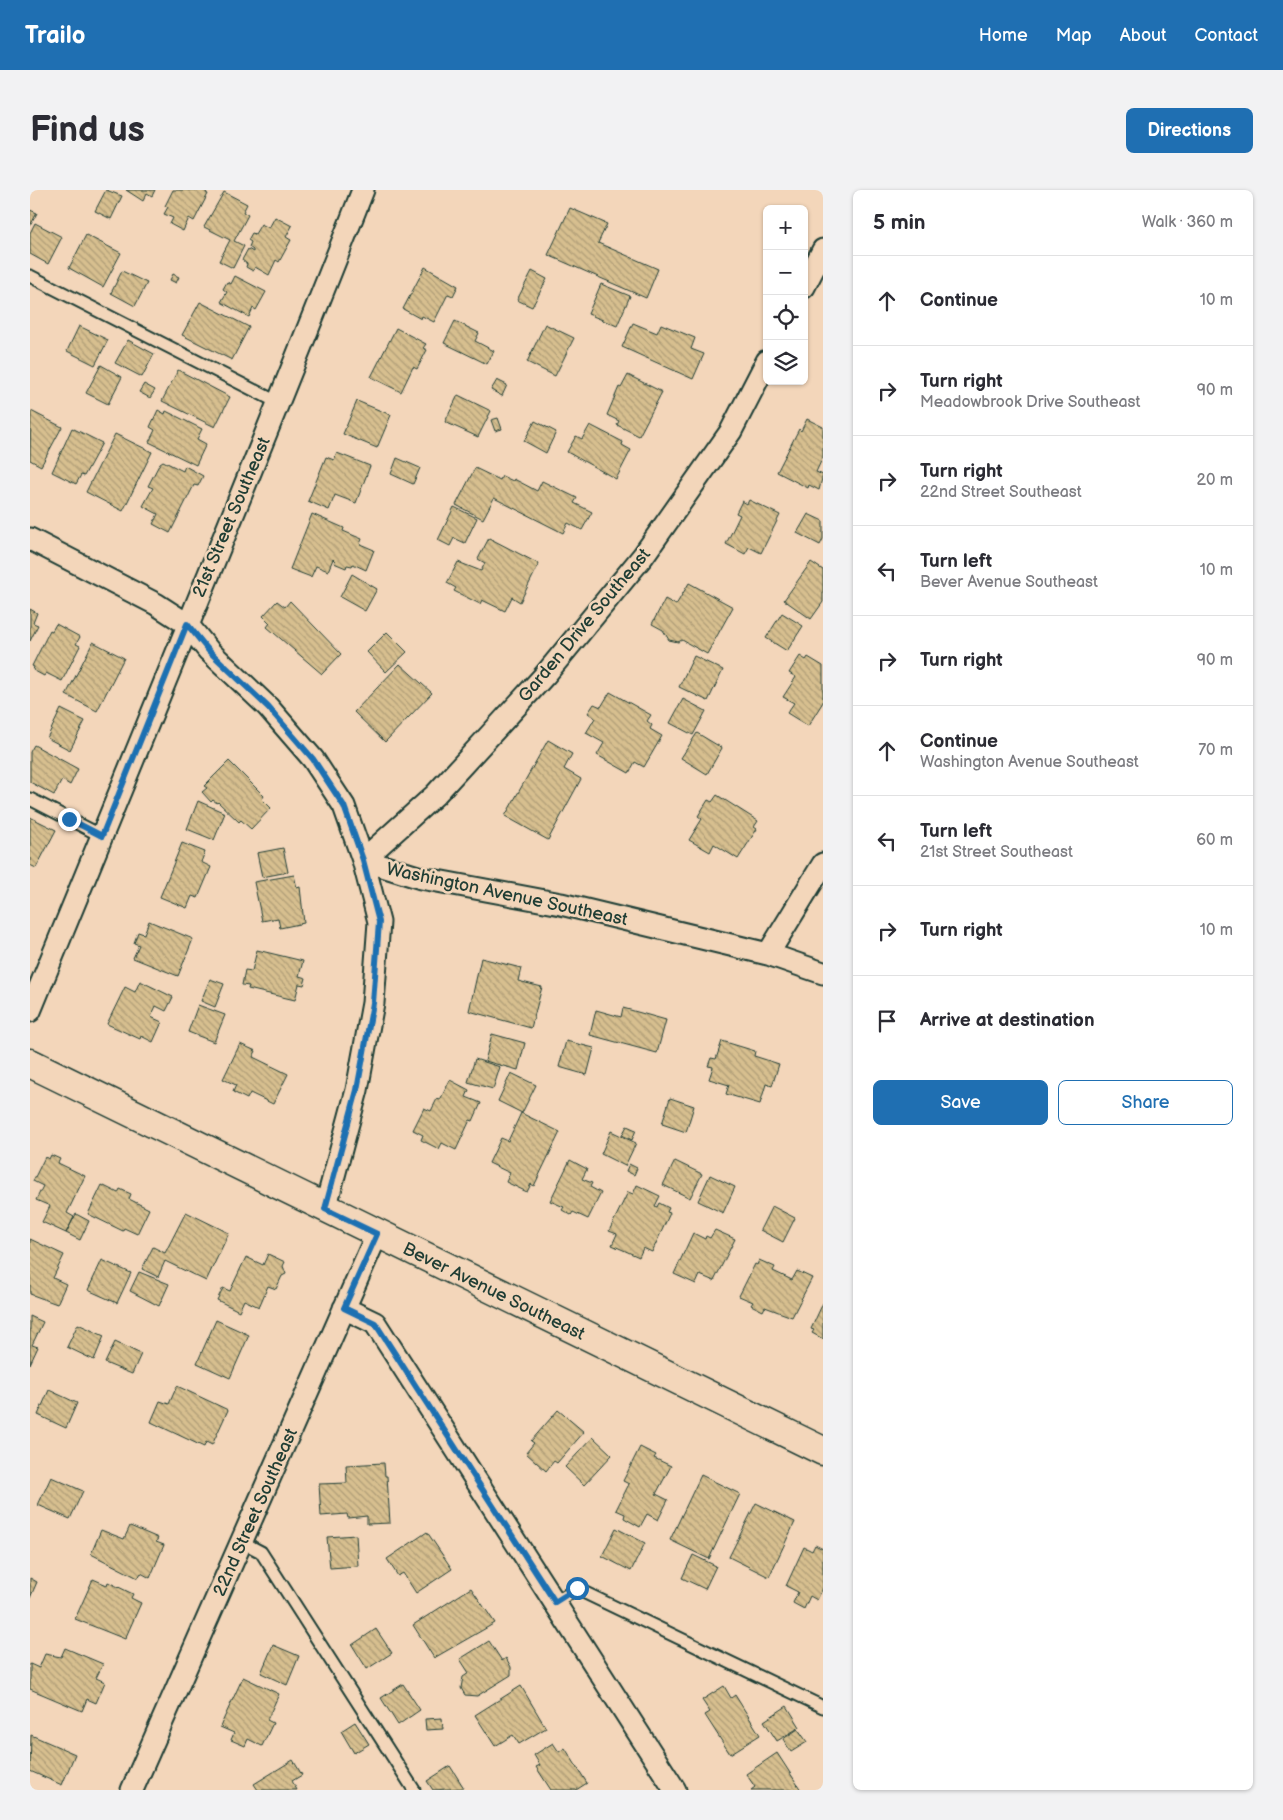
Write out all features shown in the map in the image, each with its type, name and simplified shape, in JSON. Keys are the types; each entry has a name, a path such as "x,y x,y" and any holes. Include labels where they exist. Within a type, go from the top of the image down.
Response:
{"street":[{"name":"21st Street Southeast","path":"30,1011 279,403 363,190"},
{"path":"808,279 823,250"},
{"name":"Garden Drive Southeast","path":"363,860 435,796 545,675 643,556 731,431 763,369"},
{"name":"Washington Avenue Southeast","path":"30,539 156,604 187,624 209,651 268,707 313,759 344,806 363,860 421,878 561,904 768,954 823,973"},
{"path":"325,1209 357,1090 373,1003 379,922 363,860"},
{"path":"768,954 823,864"},
{"name":"Bever Avenue Southeast","path":"30,1063 823,1451"},
{"name":"22nd Street Southeast","path":"134,1789 377,1234"},
{"path":"344,1308 375,1323 675,1790"}],"lane":[{"path":"30,276 279,403"},
{"path":"30,799 102,836"},
{"path":"242,1542 261,1552 414,1790"},
{"path":"555,1602 577,1588 823,1707"}],"building":[{"path":"106,190 122,196 111,219 95,211"},
{"path":"126,190 155,190 152,196 147,193 143,201"},
{"path":"173,190 207,190 206,193 208,194 194,221 189,218 183,231 170,224 173,218 164,214 168,207 165,206"},
{"path":"224,192 247,204 243,212 248,215 234,241 244,246 233,268 219,261 230,240 204,227"},
{"path":"570,208 607,224 598,243 658,269 646,298 548,255"},
{"path":"30,210 37,213 30,226"},
{"path":"275,217 292,226 286,237 291,240 279,262 276,260 269,275 255,267 253,271 246,267 247,264 242,260 248,249 253,252 249,247 251,242 248,240 252,233 255,234 261,224 269,228"},
{"path":"35,223 62,237 48,264 30,254 30,233"},
{"path":"86,235 121,253 103,287 69,268"},
{"path":"425,267 458,286 453,296 448,294 434,322 422,316 421,319 403,309"},
{"path":"122,271 147,283 135,306 111,293"},
{"path":"532,271 547,279 532,307 517,300"},
{"path":"173,274 179,277 176,283 170,280"},
{"path":"235,276 266,292 256,310 253,308 249,317 221,302 227,292 223,289 227,282 231,284"},
{"path":"601,284 630,296 617,326 588,314"},
{"path":"200,302 249,327 232,360 182,335"},
{"path":"455,321 479,333 475,341 494,351 487,364 444,343"},
{"path":"633,323 657,333 661,324 695,338 691,349 704,354 693,379 622,347"},
{"path":"545,324 574,338 555,376 527,362"},
{"path":"79,326 108,340 95,365 67,351"},
{"path":"396,328 426,344 423,348 427,350 417,369 413,367 401,392 371,377"},
{"path":"128,340 154,354 142,377 115,363"},
{"path":"101,365 122,377 108,404 86,393"},
{"path":"178,370 230,397 215,427 162,401"},
{"path":"628,375 662,392 639,436 617,425 619,421 607,415 619,387 621,388"},
{"path":"497,380 507,385 502,396 491,390"},
{"path":"144,384 155,390 150,398 139,392"},
{"path":"458,395 491,411 478,437 445,422"},
{"path":"357,401 391,415 377,448 343,434"},
{"path":"158,410 165,414 166,411 202,429 197,439 206,444 196,465 149,442 155,430 150,427"},
{"path":"31,411 62,427 41,466 30,460"},
{"path":"498,418 502,429 495,431 491,420"},
{"path":"807,419 823,427 823,457 816,472 823,475 819,490 809,485 808,488 777,472 799,429 801,431"},
{"path":"535,421 556,432 546,453 524,441"},
{"path":"590,425 623,442 622,445 631,450 616,479 567,452 576,436 582,439"},
{"path":"72,428 102,443 84,476 81,475 76,484 52,472"},
{"path":"115,434 152,452 123,511 86,492"},
{"path":"337,453 370,466 356,503 335,495 329,510 308,501 326,457 334,460"},
{"path":"397,458 420,468 413,484 391,474"},
{"path":"163,461 183,471 185,466 203,476 198,486 194,485 170,533 153,524 158,514 143,506 153,488 148,486 160,463"},
{"path":"475,468 500,480 502,476 513,481 514,479 537,491 542,481 577,498 574,503 592,512 582,530 568,523 563,533 494,498 483,519 456,505"},
{"path":"749,500 780,515 761,553 749,547 745,554 726,544 740,515 736,513 742,501 747,504"},
{"path":"454,507 477,518 465,543 454,538 450,546 438,540"},
{"path":"312,514 344,528 343,531 362,539 360,544 374,550 366,570 353,564 352,566 347,565 346,568 334,563 333,559 328,571 316,566 311,577 290,569"},
{"path":"808,514 823,521 823,539 820,545 797,533"},
{"path":"489,538 539,564 520,602 512,597 505,611 482,600 480,604 454,591 456,588 447,583 458,562 481,571 485,563 478,559"},
{"path":"811,562 823,570 823,602 811,619 784,600"},
{"path":"352,574 377,589 365,611 340,597"},
{"path":"689,583 733,607 707,654 682,640 678,642 669,640 663,630 652,624 665,599 676,605"},
{"path":"277,601 285,607 290,601 341,654 322,674 267,627 270,623 263,616"},
{"path":"30,609 37,613 33,623 38,625 30,641"},
{"path":"782,613 803,626 787,651 766,638"},
{"path":"56,624 80,637 76,644 80,646 62,681 46,673 44,676 33,670 34,667 32,666 50,630 52,631"},
{"path":"387,632 407,652 386,672 367,652"},
{"path":"93,642 124,658 97,711 66,695"},
{"path":"694,656 723,670 708,701 679,687"},
{"path":"800,656 806,660 808,657 823,666 823,702 808,726 787,713 794,703 783,697 796,677 789,673"},
{"path":"400,664 432,693 385,742 354,712"},
{"path":"610,692 651,715 647,721 652,725 650,729 662,736 644,767 635,762 629,773 597,755 604,743 586,733 595,718 588,713 594,704 601,707"},
{"path":"683,699 706,711 693,735 670,723"},
{"path":"61,709 85,721 70,750 47,738"},
{"path":"697,733 722,748 707,774 681,758"},
{"path":"548,740 572,754 564,769 581,779 548,840 505,816"},
{"path":"34,745 78,769 70,785 62,780 54,795 30,782 30,752"},
{"path":"229,761 264,796 262,799 271,808 251,829 241,820 239,822 218,802 213,800 211,802 202,792 207,788 204,786"},
{"path":"717,795 758,821 754,827 757,829 738,859 714,844 710,852 689,840 702,819 698,816 708,800 712,802"},
{"path":"198,801 225,813 214,840 187,829"},
{"path":"30,817 56,830 36,868 30,865"},
{"path":"182,843 205,852 201,862 211,867 198,898 192,896 187,908 160,897"},
{"path":"283,848 288,872 262,877 257,853"},
{"path":"294,875 297,888 300,887 304,923 280,928 278,918 262,921 254,882"},
{"path":"149,921 193,939 178,976 133,958 139,945 134,943 138,932 144,934"},
{"path":"257,950 303,961 299,976 306,978 304,985 299,984 295,1000 248,989 249,986 242,985 245,970 252,971"},
{"path":"481,958 521,968 518,981 542,987 531,1028 469,1011"},
{"path":"210,979 224,984 215,1007 201,1001"},
{"path":"140,981 173,997 166,1011 156,1006 151,1017 162,1022 153,1042 141,1036 140,1039 107,1024 125,987 135,992"},
{"path":"198,1005 225,1015 214,1042 188,1032"},
{"path":"623,1008 666,1020 657,1053 590,1035 596,1010 621,1017"},
{"path":"492,1034 525,1043 518,1070 485,1061"},
{"path":"566,1041 594,1048 587,1075 559,1067"},
{"path":"722,1041 755,1051 754,1056 779,1064 772,1086 766,1084 760,1104 726,1094 729,1085 709,1079 713,1067 708,1066 711,1058 716,1059"},
{"path":"240,1044 256,1051 253,1057 288,1074 273,1104 250,1093 247,1099 233,1092 236,1085 223,1079"},
{"path":"475,1059 500,1067 493,1089 468,1082"},
{"path":"511,1073 536,1085 522,1113 498,1101"},
{"path":"450,1080 469,1090 466,1097 481,1103 473,1121 470,1120 456,1150 442,1143 439,1149 421,1140 423,1135 413,1130 424,1108 431,1111 437,1099 440,1100"},
{"path":"670,1098 694,1106 686,1132 662,1124"},
{"path":"521,1113 560,1132 534,1186 531,1184 527,1192 506,1182 510,1173 489,1163 501,1138 508,1141"},
{"path":"627,1126 636,1130 632,1140 622,1135"},
{"path":"611,1131 636,1143 625,1166 601,1154"},
{"path":"51,1155 60,1159 58,1163 85,1176 67,1213 74,1217 66,1233 42,1222 50,1206 36,1200 43,1186 33,1181 45,1157 49,1159"},
{"path":"570,1160 587,1169 582,1179 592,1183 590,1187 601,1193 588,1219 573,1212 571,1215 562,1210 564,1207 550,1201"},
{"path":"675,1161 702,1174 690,1198 663,1185"},
{"path":"629,1164 637,1168 634,1175 626,1171"},
{"path":"710,1175 735,1187 723,1213 698,1201"},
{"path":"102,1185 118,1193 120,1189 131,1194 129,1199 149,1209 137,1234 124,1228 123,1231 88,1214"},
{"path":"637,1185 660,1196 655,1206 657,1207 659,1203 669,1208 667,1212 670,1213 652,1252 643,1248 639,1257 612,1245 617,1234 609,1231 628,1192 633,1194"},
{"path":"772,1206 795,1218 783,1242 760,1230"},
{"path":"186,1212 229,1233 206,1281 165,1261 158,1277 142,1269 153,1247 165,1253"},
{"path":"76,1214 89,1221 80,1240 66,1233"},
{"path":"715,1230 735,1239 714,1281 700,1275 696,1284 674,1274 693,1233 705,1239 706,1236 710,1238"},
{"path":"30,1239 64,1255 53,1278 66,1284 57,1304 30,1294"},
{"path":"268,1254 285,1262 283,1266 286,1274 282,1276 276,1289 268,1286 259,1307 244,1300 239,1311 217,1300 223,1288 230,1291 246,1257 263,1265"},
{"path":"102,1260 131,1273 117,1303 88,1290"},
{"path":"759,1260 775,1267 773,1271 792,1280 797,1271 812,1278 792,1317 765,1307 763,1311 751,1305 753,1302 739,1296 755,1264 757,1265"},
{"path":"139,1272 169,1284 159,1306 130,1291"},
{"path":"823,1303 823,1339 812,1333 814,1330 811,1329"},
{"path":"30,1316 43,1322 32,1345 38,1347 30,1364"},
{"path":"216,1320 249,1335 230,1378 197,1363"},
{"path":"78,1324 104,1336 94,1360 67,1347"},
{"path":"115,1342 141,1354 132,1374 105,1363"},
{"path":"177,1386 228,1410 212,1445 206,1442 204,1447 151,1422 160,1401 169,1404"},
{"path":"49,1390 77,1403 66,1428 38,1415"},
{"path":"558,1410 584,1432 557,1463 554,1461 546,1471 526,1453 534,1443 531,1441"},
{"path":"593,1437 612,1455 584,1485 565,1467"},
{"path":"640,1447 656,1455 654,1458 671,1466 656,1494 668,1500 658,1520 647,1514 640,1527 624,1518 625,1514 616,1510 629,1484 623,1481"},
{"path":"384,1463 385,1476 387,1476 390,1523 367,1524 367,1516 348,1518 347,1514 321,1516 319,1484 347,1483 346,1465"},
{"path":"701,1475 740,1494 709,1559 670,1540"},
{"path":"51,1477 83,1491 70,1519 38,1505"},
{"path":"756,1503 795,1522 769,1577 729,1557"},
{"path":"130,1526 158,1538 156,1542 164,1545 150,1578 141,1573 138,1578 91,1554 101,1530 124,1539"},
{"path":"616,1528 645,1543 631,1571 602,1556"},
{"path":"427,1532 452,1569 416,1593 403,1573 398,1576 387,1559"},
{"path":"356,1535 358,1566 330,1568 327,1537"},
{"path":"815,1545 823,1549 823,1588 817,1600 810,1596 804,1609 793,1603 798,1592 786,1586 804,1547 812,1551"},
{"path":"693,1555 716,1566 705,1589 682,1578"},
{"path":"30,1578 37,1582 30,1598"},
{"path":"93,1579 107,1585 108,1582 133,1594 131,1598 141,1603 125,1639 75,1619"},
{"path":"471,1588 495,1623 434,1658 413,1625"},
{"path":"376,1629 392,1653 367,1669 352,1645"},
{"path":"489,1641 502,1661 506,1658 511,1667 511,1675 477,1696 465,1695 461,1688 463,1677 469,1673 460,1659"},
{"path":"273,1645 299,1656 287,1685 261,1673"},
{"path":"65,1648 103,1664 96,1678 105,1682 96,1703 87,1699 82,1711 30,1689 30,1664 39,1668 45,1654 61,1657"},
{"path":"243,1677 279,1694 267,1720 273,1723 262,1746 248,1739 245,1746 231,1740 234,1733 220,1727"},
{"path":"403,1684 420,1710 398,1725 381,1698"},
{"path":"521,1686 546,1728 519,1744 513,1735 495,1746 475,1715"},
{"path":"724,1686 731,1698 735,1695 760,1735 730,1754 705,1715 710,1712 702,1700"},
{"path":"787,1706 800,1727 777,1741 764,1721"},
{"path":"442,1718 443,1729 426,1730 425,1719"},
{"path":"355,1722 369,1744 354,1753 341,1731"},
{"path":"798,1729 807,1742 791,1752 783,1739"},
{"path":"31,1735 75,1754 62,1785 30,1771"},
{"path":"553,1743 559,1752 565,1748 587,1783 576,1790 551,1790 536,1767 540,1765 534,1755"},
{"path":"777,1753 801,1790 751,1790 755,1787 746,1774"},
{"path":"293,1760 302,1775 292,1781 297,1790 258,1790 254,1784"},
{"path":"450,1766 464,1788 433,1790 427,1781"}],"route":[{"path":"69,819 102,836 187,624 209,651 268,707 313,759 344,806 363,860 379,922 373,1003 357,1090 325,1209 377,1234 344,1308 375,1323 555,1602 577,1588"}]}
